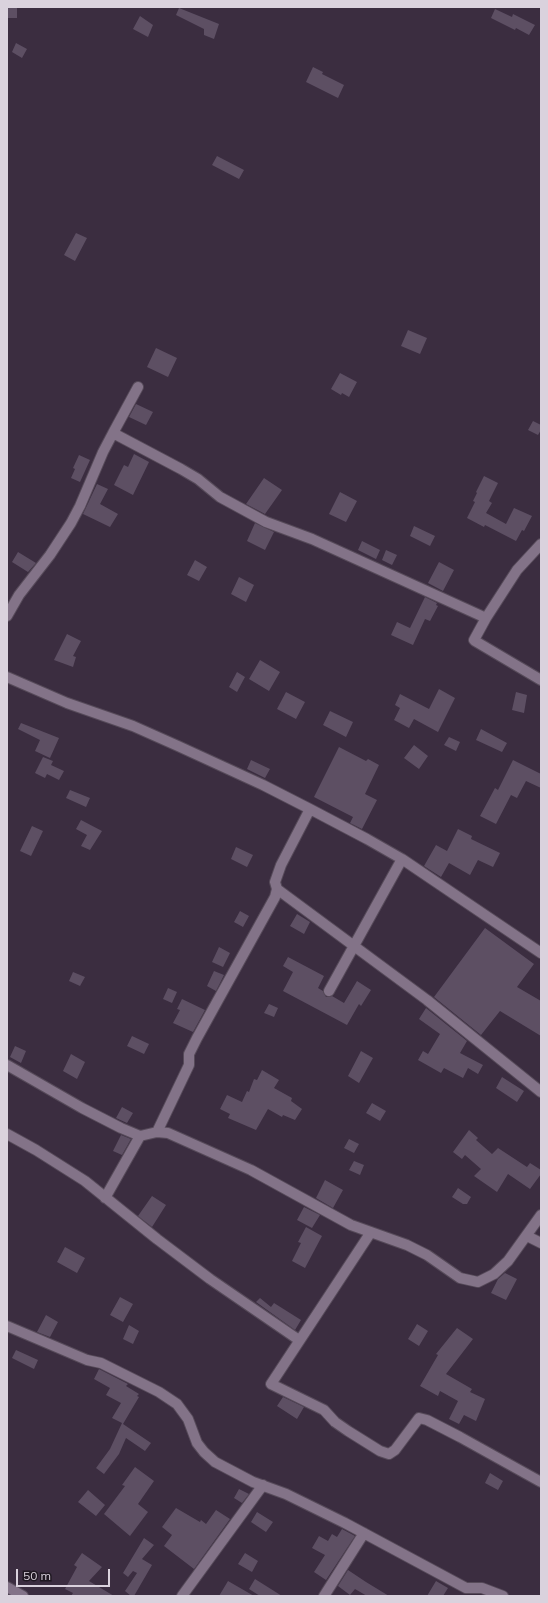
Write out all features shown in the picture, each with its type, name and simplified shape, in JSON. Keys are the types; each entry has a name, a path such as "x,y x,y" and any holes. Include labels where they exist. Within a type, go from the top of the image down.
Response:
{"street":[{"path":"7,616 19,594 50,555 71,523 80,506 103,452 138,387"},
{"path":"113,433 198,479 220,497 266,522 312,539 486,618"},
{"path":"541,544 517,570 475,638 475,642 541,680"},
{"path":"7,677 67,703 133,726 263,785 310,809 402,859 541,953"},
{"path":"156,1132 189,1065 189,1054 196,1038 275,897 277,889 275,882 281,865 310,809"},
{"path":"329,990 402,859"},
{"path":"277,889 428,1000 541,1092"},
{"path":"7,1065 82,1108 140,1136 156,1132 168,1133 251,1170 351,1225 407,1245 427,1255 460,1278 478,1282 494,1274 508,1261 541,1215"},
{"path":"7,1134 66,1168 85,1181 210,1279 299,1340"},
{"path":"105,1198 140,1136"},
{"path":"371,1232 271,1384 324,1410 335,1422 380,1451 389,1454 394,1450 419,1418 427,1420 460,1437 541,1482"},
{"path":"527,1236 541,1244"},
{"path":"7,1326 88,1360 101,1363 159,1392 177,1404 188,1419 197,1443 204,1452 215,1462 237,1474 253,1482 286,1494 364,1533 466,1588 482,1588 503,1596"},
{"path":"182,1596 264,1486"},
{"path":"324,1596 364,1533"},
{"path":"7,1587 22,1596"}],"building":[{"path":"7,7 17,7 17,18 7,18"},
{"path":"179,8 219,24 214,39 204,35 204,29 176,15"},
{"path":"495,9 512,17 513,14 535,25 529,35 516,28 515,30 491,18"},
{"path":"140,16 153,25 148,37 133,29"},
{"path":"16,43 27,49 22,58 12,52"},
{"path":"313,67 323,72 322,74 344,85 338,98 306,82"},
{"path":"217,156 244,170 239,179 212,165"},
{"path":"76,233 87,238 75,261 64,255"},
{"path":"408,330 427,338 420,354 401,346"},
{"path":"156,348 177,358 168,377 147,367"},
{"path":"340,373 357,382 349,397 342,393 341,395 331,389"},
{"path":"136,404 153,412 146,425 129,417"},
{"path":"533,421 541,425 541,430 538,435 528,430"},
{"path":"134,454 149,462 133,495 114,485 124,465 128,467"},
{"path":"79,455 90,460 80,482 71,478 75,469 73,468"},
{"path":"484,476 498,483 489,501 492,503 486,513 506,524 514,508 532,516 524,531 522,530 516,541 485,525 484,527 467,518 475,502 473,501 477,493 476,492"},
{"path":"264,478 282,490 265,514 246,504"},
{"path":"97,484 108,489 100,504 118,514 110,527 83,514"},
{"path":"340,492 357,501 346,522 329,514"},
{"path":"255,523 274,532 265,550 247,541"},
{"path":"414,526 435,536 430,546 410,536"},
{"path":"362,541 380,550 376,559 358,550"},
{"path":"386,550 397,555 392,565 382,560"},
{"path":"18,552 36,563 28,572 12,562"},
{"path":"195,560 207,567 199,581 187,575"},
{"path":"439,562 454,570 443,591 428,583"},
{"path":"239,577 254,585 246,602 231,594"},
{"path":"425,597 437,603 436,605 438,606 430,621 425,619 413,645 391,635 397,622 410,628"},
{"path":"67,634 81,641 73,656 76,657 73,667 54,660"},
{"path":"260,660 280,672 269,691 249,679"},
{"path":"237,672 245,677 237,692 229,687"},
{"path":"439,689 455,698 438,732 414,719 409,728 394,720 400,708 395,705 400,694 429,709"},
{"path":"286,692 305,702 296,719 277,709"},
{"path":"516,692 527,695 524,713 512,710"},
{"path":"330,711 353,722 346,737 323,725"},
{"path":"21,723 59,738 50,758 35,751 40,740 18,729"},
{"path":"481,729 507,743 502,752 476,740"},
{"path":"449,737 460,742 456,751 444,745"},
{"path":"414,745 428,756 419,769 404,758"},
{"path":"339,747 366,761 368,759 379,765 365,794 377,800 362,829 350,823 353,817 314,797"},
{"path":"43,757 53,761 51,765 64,771 59,780 47,774 45,778 35,773"},
{"path":"251,760 270,769 265,778 247,769"},
{"path":"513,760 541,774 541,788 526,781 517,798 511,795 496,824 480,816 495,788 498,790"},
{"path":"70,790 90,798 86,807 66,798"},
{"path":"81,820 102,831 90,850 81,846 87,835 76,829"},
{"path":"32,826 43,831 31,856 20,851"},
{"path":"458,829 472,836 471,839 500,853 493,867 478,860 470,875 449,863 441,877 424,866 436,845 447,851"},
{"path":"236,847 253,855 247,867 231,859"},
{"path":"240,911 249,916 243,927 234,922"},
{"path":"297,914 310,922 304,934 290,926"},
{"path":"485,928 534,964 517,987 541,1001 541,1036 500,1011 481,1035 434,997"},
{"path":"219,947 230,953 223,967 212,962"},
{"path":"288,957 324,976 318,988 323,991 326,997 332,996 344,1003 357,981 371,990 361,1006 359,1004 347,1025 283,991 293,972 283,966"},
{"path":"214,971 224,975 216,991 207,986"},
{"path":"73,972 85,977 80,986 69,981"},
{"path":"168,988 177,992 172,1003 163,999"},
{"path":"182,999 205,1010 193,1032 173,1023 180,1010 177,1009"},
{"path":"269,1004 278,1008 274,1017 264,1013"},
{"path":"426,1008 467,1041 460,1053 483,1065 478,1074 468,1068 463,1078 444,1068 441,1073 418,1060 423,1051 428,1054 440,1034 419,1019"},
{"path":"132,1036 149,1044 144,1054 127,1046"},
{"path":"15,1046 26,1051 21,1063 10,1057"},
{"path":"361,1051 373,1058 359,1083 348,1076"},
{"path":"71,1054 85,1062 77,1079 63,1071"},
{"path":"262,1070 279,1080 274,1088 292,1098 291,1101 302,1109 295,1120 283,1115 282,1117 268,1109 256,1130 228,1118 230,1114 220,1109 227,1095 242,1102 247,1091 249,1092 254,1079 257,1080"},
{"path":"502,1077 524,1091 517,1102 496,1088"},
{"path":"372,1103 386,1111 380,1121 366,1113"},
{"path":"122,1107 133,1113 127,1123 116,1118"},
{"path":"469,1130 478,1138 476,1140 492,1154 498,1148 527,1167 530,1163 541,1170 541,1174 530,1189 508,1174 497,1192 474,1176 481,1169 465,1155 462,1159 453,1152"},
{"path":"121,1135 131,1139 122,1155 113,1151"},
{"path":"349,1139 359,1144 354,1153 344,1148"},
{"path":"354,1161 364,1165 360,1175 349,1170"},
{"path":"325,1180 343,1190 333,1208 316,1198"},
{"path":"458,1188 471,1197 467,1204 463,1204 452,1197"},
{"path":"152,1196 166,1205 152,1227 138,1216"},
{"path":"304,1207 320,1215 312,1228 297,1220"},
{"path":"306,1227 322,1236 305,1268 292,1261 301,1243 298,1242"},
{"path":"65,1247 85,1258 77,1273 57,1262"},
{"path":"505,1273 517,1279 506,1300 491,1293 498,1279"},
{"path":"120,1297 133,1304 123,1322 110,1315"},
{"path":"260,1298 271,1307 274,1303 301,1320 295,1330 256,1302"},
{"path":"46,1315 58,1322 50,1337 37,1332"},
{"path":"417,1324 428,1331 419,1346 408,1339"},
{"path":"129,1325 139,1331 133,1344 123,1339"},
{"path":"457,1328 473,1339 446,1374 472,1389 470,1392 485,1399 476,1421 464,1415 459,1424 449,1419 458,1401 440,1391 438,1396 420,1386 438,1355 436,1354"},
{"path":"16,1350 38,1360 34,1369 12,1358"},
{"path":"99,1369 128,1384 126,1386 139,1394 137,1396 139,1397 123,1424 151,1443 145,1451 126,1438 119,1454 104,1474 96,1468 110,1449 122,1423 112,1418 121,1403 106,1395 110,1388 94,1379"},
{"path":"283,1397 304,1407 297,1419 277,1406"},
{"path":"135,1467 154,1481 138,1504 148,1512 130,1536 104,1514 125,1486 122,1485"},
{"path":"490,1473 503,1481 498,1490 485,1483"},
{"path":"239,1489 249,1494 242,1503 234,1498"},
{"path":"88,1490 105,1505 96,1516 78,1502"},
{"path":"176,1508 206,1524 216,1510 230,1519 194,1569 164,1546 172,1535 162,1527"},
{"path":"257,1512 273,1522 266,1532 251,1522"},
{"path":"342,1529 355,1536 326,1580 314,1572 325,1555 312,1548 319,1536 328,1541 332,1534 337,1537"},
{"path":"144,1538 154,1545 142,1559 152,1565 134,1596 131,1596 125,1591 137,1573 133,1571 128,1577 123,1573"},
{"path":"82,1553 102,1567 89,1581 114,1596 71,1596 73,1593 65,1589 77,1567 74,1565"},
{"path":"245,1553 258,1561 252,1572 238,1564"},
{"path":"348,1570 389,1596 367,1596 355,1589 350,1595 338,1586"},
{"path":"255,1579 282,1596 260,1596 249,1589"},
{"path":"228,1581 254,1596 219,1596"},
{"path":"436,1581 448,1588 443,1596 427,1596"}]}
